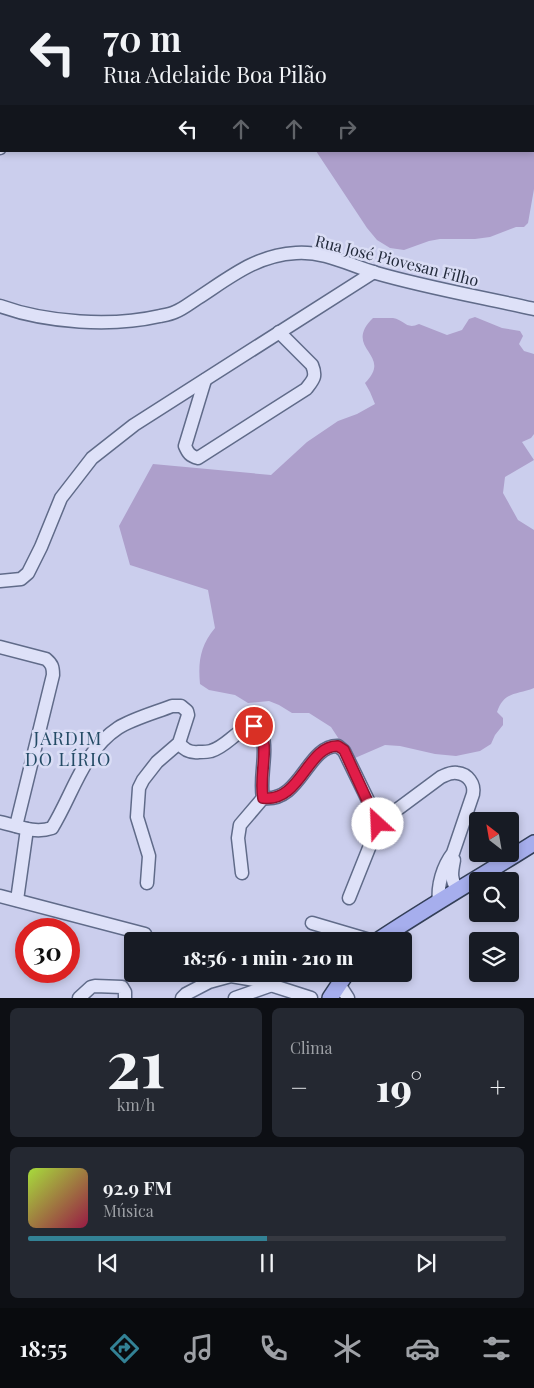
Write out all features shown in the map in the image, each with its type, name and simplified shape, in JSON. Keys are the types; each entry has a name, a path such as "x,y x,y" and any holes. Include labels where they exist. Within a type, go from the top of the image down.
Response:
{"main road":[{"path":"391,932 534,843"},
{"path":"330,998 340,982"}],"street":[{"name":"Rua José Piovesan Filho","path":"0,306 19,313 54,319 106,322 146,319 175,312 245,267 264,259 295,252 317,253 374,272 534,309"},
{"path":"0,581 21,579 28,573 41,547 60,498 92,458 134,425 374,272"},
{"path":"205,380 185,446 188,453 198,458 306,388 313,379 315,372 312,365 279,332"},
{"path":"0,648 46,659 52,664 53,675 22,828 17,900"},
{"path":"0,822 42,831 52,828 75,782 94,751 105,739 119,727 172,706 181,706 187,710 188,715 179,743 157,762 139,788 137,817 150,856 147,883"},
{"path":"179,743 184,749 195,753 211,751 227,743 240,730 246,727 254,726 259,729 262,736 261,788 263,798"},
{"path":"263,798 271,799 293,787 324,749 338,746 344,750 378,824"},
{"path":"349,898 378,824 441,777 456,772 468,778 474,789 453,853 448,859 439,884 438,902"},
{"path":"242,873 238,838 240,825 263,798"},
{"path":"453,853 454,860 451,874 457,891"},
{"path":"0,896 137,932"},
{"path":"312,923 342,932"},
{"path":"182,998 209,982 230,976 254,980 312,998"},
{"path":"343,982 348,998"},
{"path":"235,998 272,985"},
{"path":"79,998 91,987 95,986 122,987 125,992 125,998"}],"shaded area":[{"path":"317,152 534,152 534,189 528,223 524,227 516,227 490,237 429,241 404,250 390,248 377,240"},
{"path":"475,317 502,328 520,331 523,336 519,344 524,351 534,354 534,434 531,438 522,442 534,460 505,477 503,493 518,520 534,530 534,688 503,700 497,712 503,718 503,725 491,744 480,751 456,756 385,745 355,758 348,753 331,727 309,713 292,713 269,701 248,703 235,695 209,690 200,684 201,654 206,641 215,628 208,590 130,565 119,526 153,464 271,475 307,442 338,421 357,414 375,404 365,383 372,374 374,367 363,336 366,327 373,318 393,318 411,326 419,324 447,335 462,330 469,319"}],"district":[{"name":"JARDIM DO LÍRIO","path":"68,748"}],"route":[{"path":"254,726 259,729 262,736 261,788 263,798 271,799 293,787 324,749 338,746 344,750 378,824"}]}
